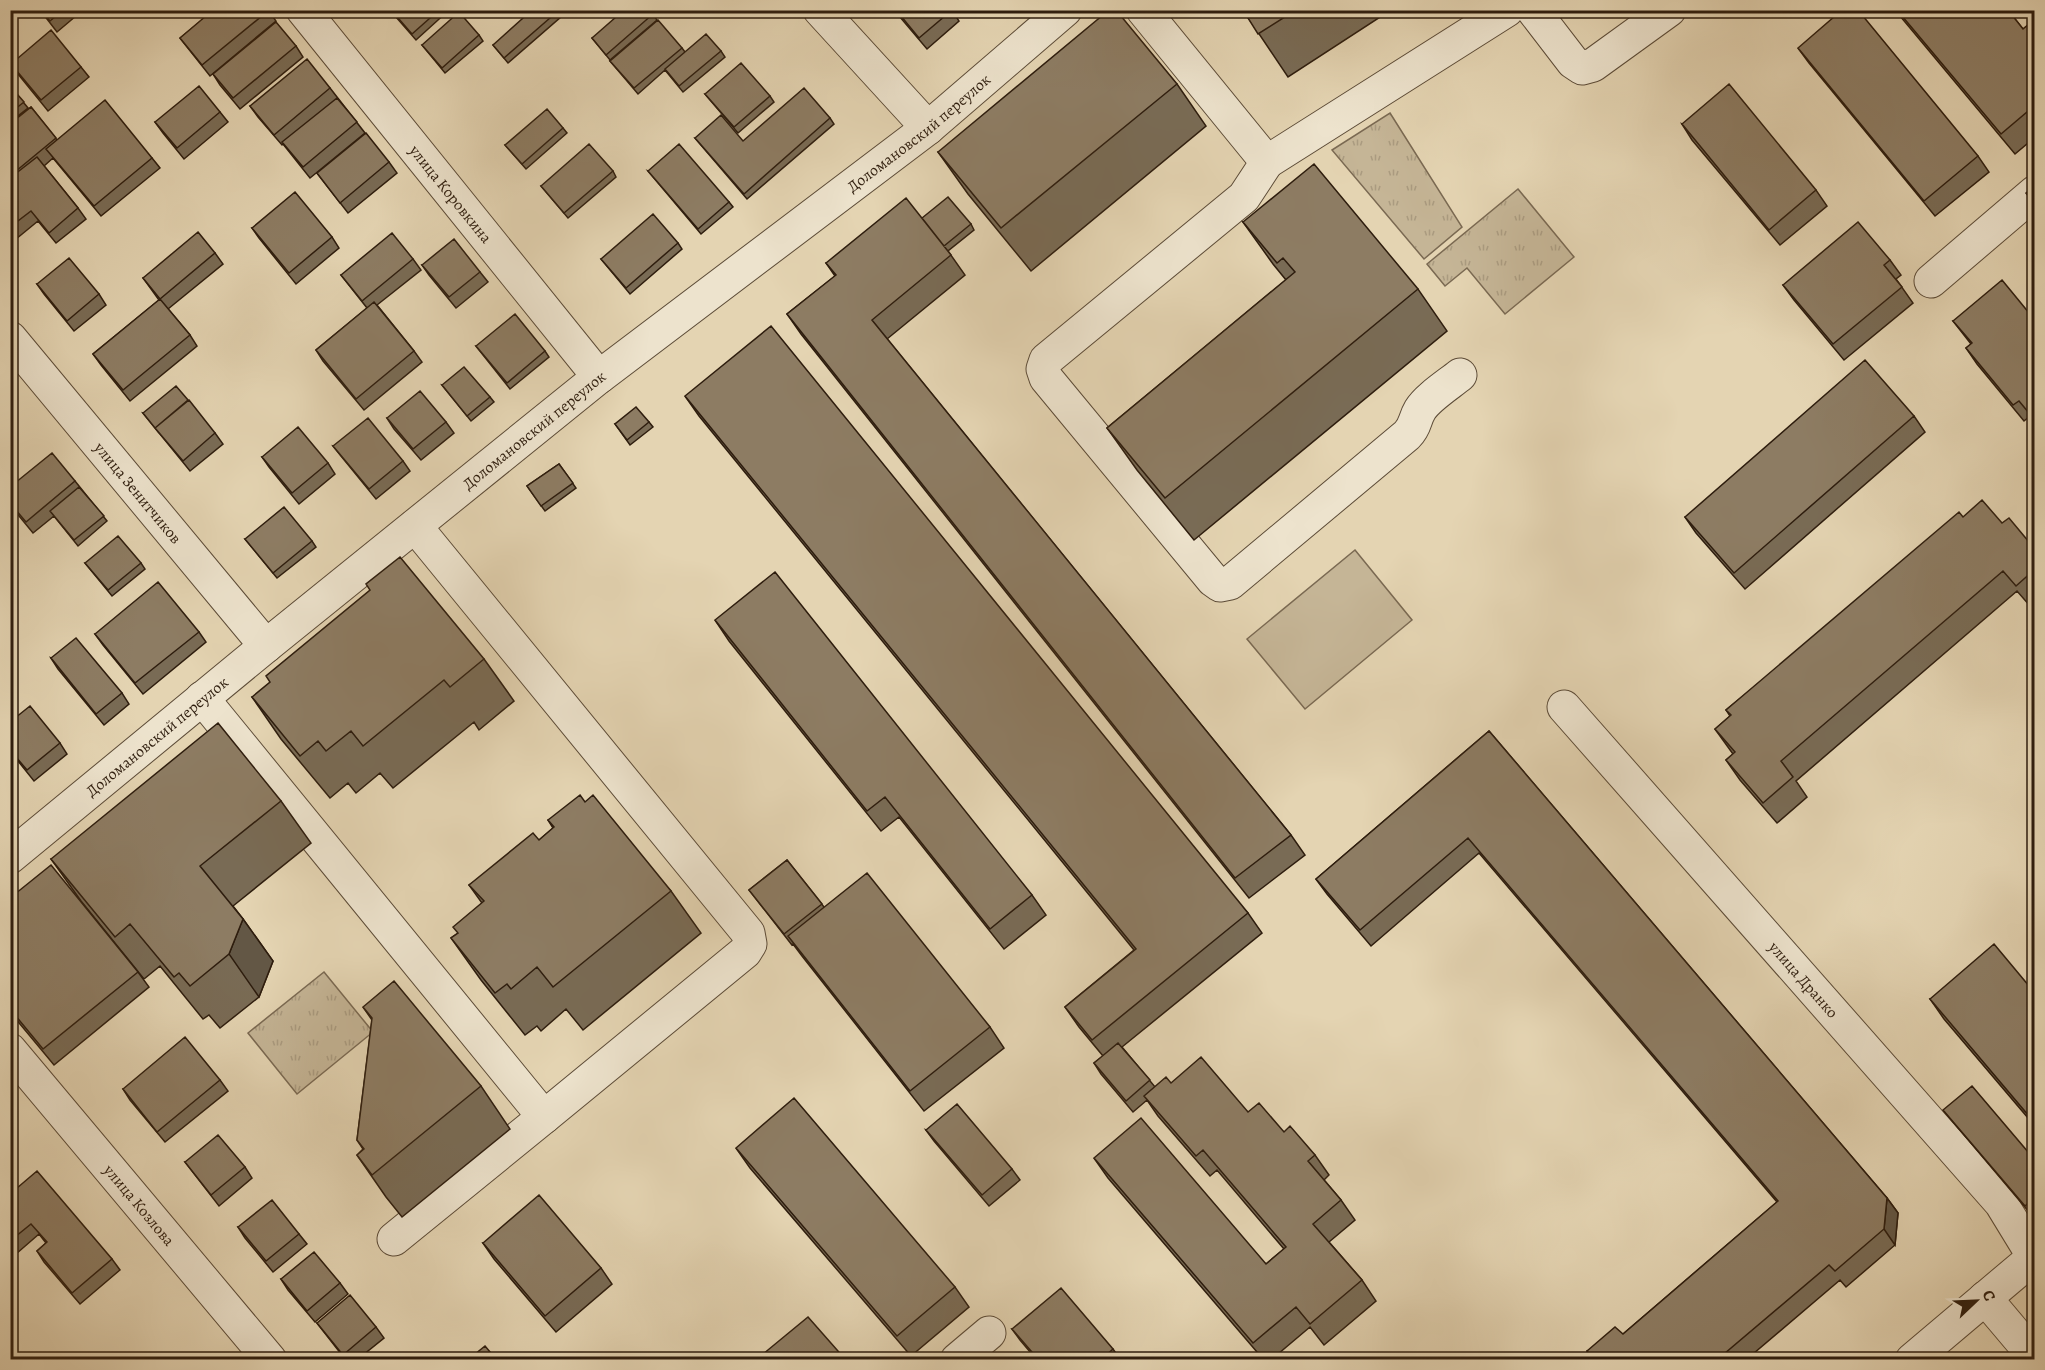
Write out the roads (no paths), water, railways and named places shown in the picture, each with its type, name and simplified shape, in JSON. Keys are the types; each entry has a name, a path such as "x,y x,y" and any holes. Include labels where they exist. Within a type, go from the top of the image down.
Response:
{"street":[{"name":"улица Коровкина","path":"303,10 600,377"},
{"path":"820,10 927,129"},
{"name":"Доломановский переулок","path":"10,857 266,646 306,634 415,526 600,377 927,129 1065,10"},
{"path":"1143,10 1267,162"},
{"path":"1460,375 1425,404 1419,411 1415,427 1407,435 1230,583 1220,585 1213,580 1046,378 1043,369 1046,360 1244,197 1267,162 1507,10"},
{"path":"1533,10 1573,62 1582,68 1593,65 1669,10"},
{"path":"1931,280 2034,193"},
{"name":"улица Зенитчиков","path":"10,338 266,646"},
{"path":"1101,445 1128,422"},
{"path":"394,1239 745,952 750,944 748,933 415,526"},
{"path":"195,704 544,1117"},
{"path":"195,704 238,772"},
{"name":"улица Дранко","path":"1564,707 2001,1203 2034,1257"},
{"name":"улица Козлова","path":"10,1050 270,1359"},
{"path":"1912,1359 2034,1257"},
{"path":"1985,1298 2034,1356"},
{"path":"957,1359 989,1334"}]}
